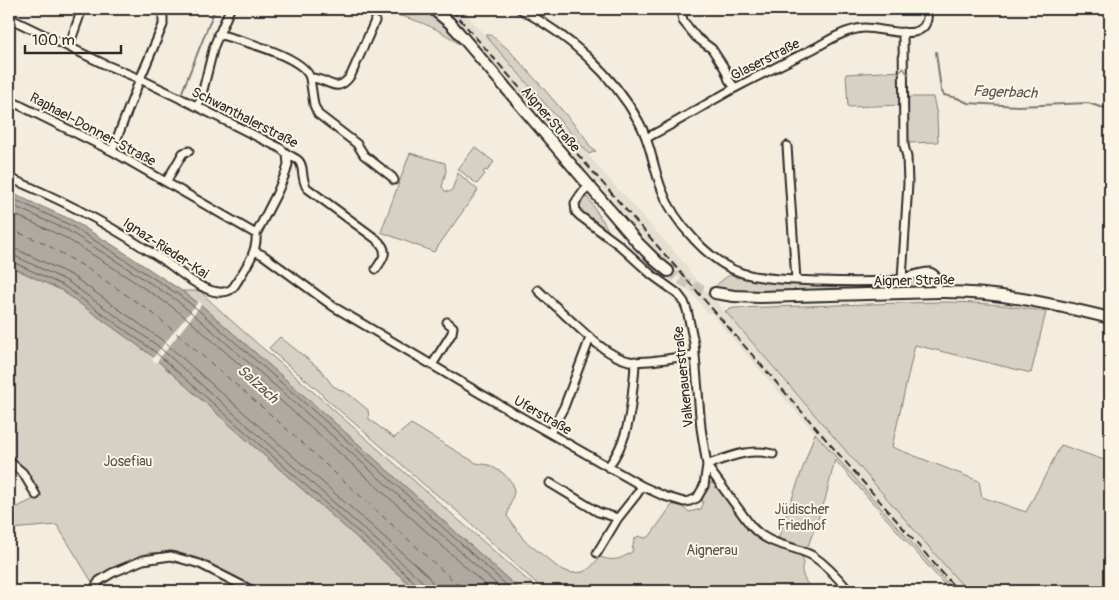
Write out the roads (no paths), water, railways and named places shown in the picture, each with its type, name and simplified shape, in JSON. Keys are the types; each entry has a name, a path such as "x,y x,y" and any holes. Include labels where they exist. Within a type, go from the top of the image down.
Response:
{"main road":[{"name":"Aigner Straße","path":"436,12 459,33 650,256 668,271"},
{"name":"Aigner Straße","path":"715,293 740,297 768,297 959,292 1004,296 1047,303 1110,318"}],"street":[{"path":"69,46 82,9"},
{"path":"112,151 163,25 162,9"},
{"path":"198,107 211,54 230,9"},
{"path":"520,9 554,30 590,59 606,76 640,123 668,203 689,234 717,260 736,270 757,276 796,280 890,281 923,272 931,272 937,278 938,292"},
{"path":"680,9 683,21 696,37 712,49 734,88"},
{"name":"Glaserstraße","path":"646,138 734,88 846,32 866,28 912,33 919,31 927,22 928,9"},
{"name":"Schwanthalerstraße","path":"9,18 198,107 276,146 287,155 295,157 300,162 307,188 383,246 385,256 376,269"},
{"path":"310,78 317,78 334,86 348,80 354,71 375,21"},
{"path":"902,279 908,183 907,157 904,146 903,32"},
{"path":"218,34 281,54 305,69 309,74 314,105 318,114 357,144 364,155 394,180"},
{"name":"Raphael-Donner-Straße","path":"9,100 112,151 256,234"},
{"path":"787,146 796,280"},
{"name":"Raphael-Donner-Straße","path":"166,182 183,153 189,151"},
{"name":"Ignaz-Rieder-Kai","path":"9,178 96,219 145,248 208,290 229,292 233,289 257,244 256,234 286,172 288,164 287,155"},
{"name":"Valkenauerstraße","path":"590,185 575,203 576,212 590,225 619,245 681,297 684,302 694,344 701,428 707,466"},
{"name":"Uferstraße","path":"254,251 264,255 334,307 642,486 664,496 684,502 696,498 704,486"},
{"path":"538,290 602,348 629,361 694,355"},
{"path":"432,365 452,333 452,327 447,322"},
{"path":"550,433 564,406 590,338"},
{"path":"608,467 619,450 628,426 635,361"},
{"path":"707,466 744,452 767,452 773,454"},
{"path":"9,461 23,473 36,495"},
{"path":"707,466 747,521 760,535 770,541 813,556 849,591"},
{"path":"704,486 707,466"},
{"path":"704,486 711,481 721,484"},
{"path":"550,483 598,512 618,518"},
{"path":"597,553 618,518 642,486"},
{"path":"93,591 99,581 112,573 144,560 171,556 200,564 253,591"}],"water":[{"name":"Salzach","path":"9,192 72,220 116,247 201,305 521,591 417,591 151,355 61,290 9,266"}],"waterway":[{"path":"182,92 215,9"},
{"path":"381,9 411,15 430,10"},
{"name":"Fagerbach","path":"936,52 941,90 944,95 968,103 1018,106 1088,103 1110,108"}],"tunnel":[{"path":"668,271 690,285 715,293"}],"railway":[{"path":"451,9 958,591"}],"park label":[{"name":"Josefiau","path":"128,461"},
{"name":"Jüdischer Friedhof","path":"802,518"},
{"name":"Aignerau","path":"712,550"}]}
